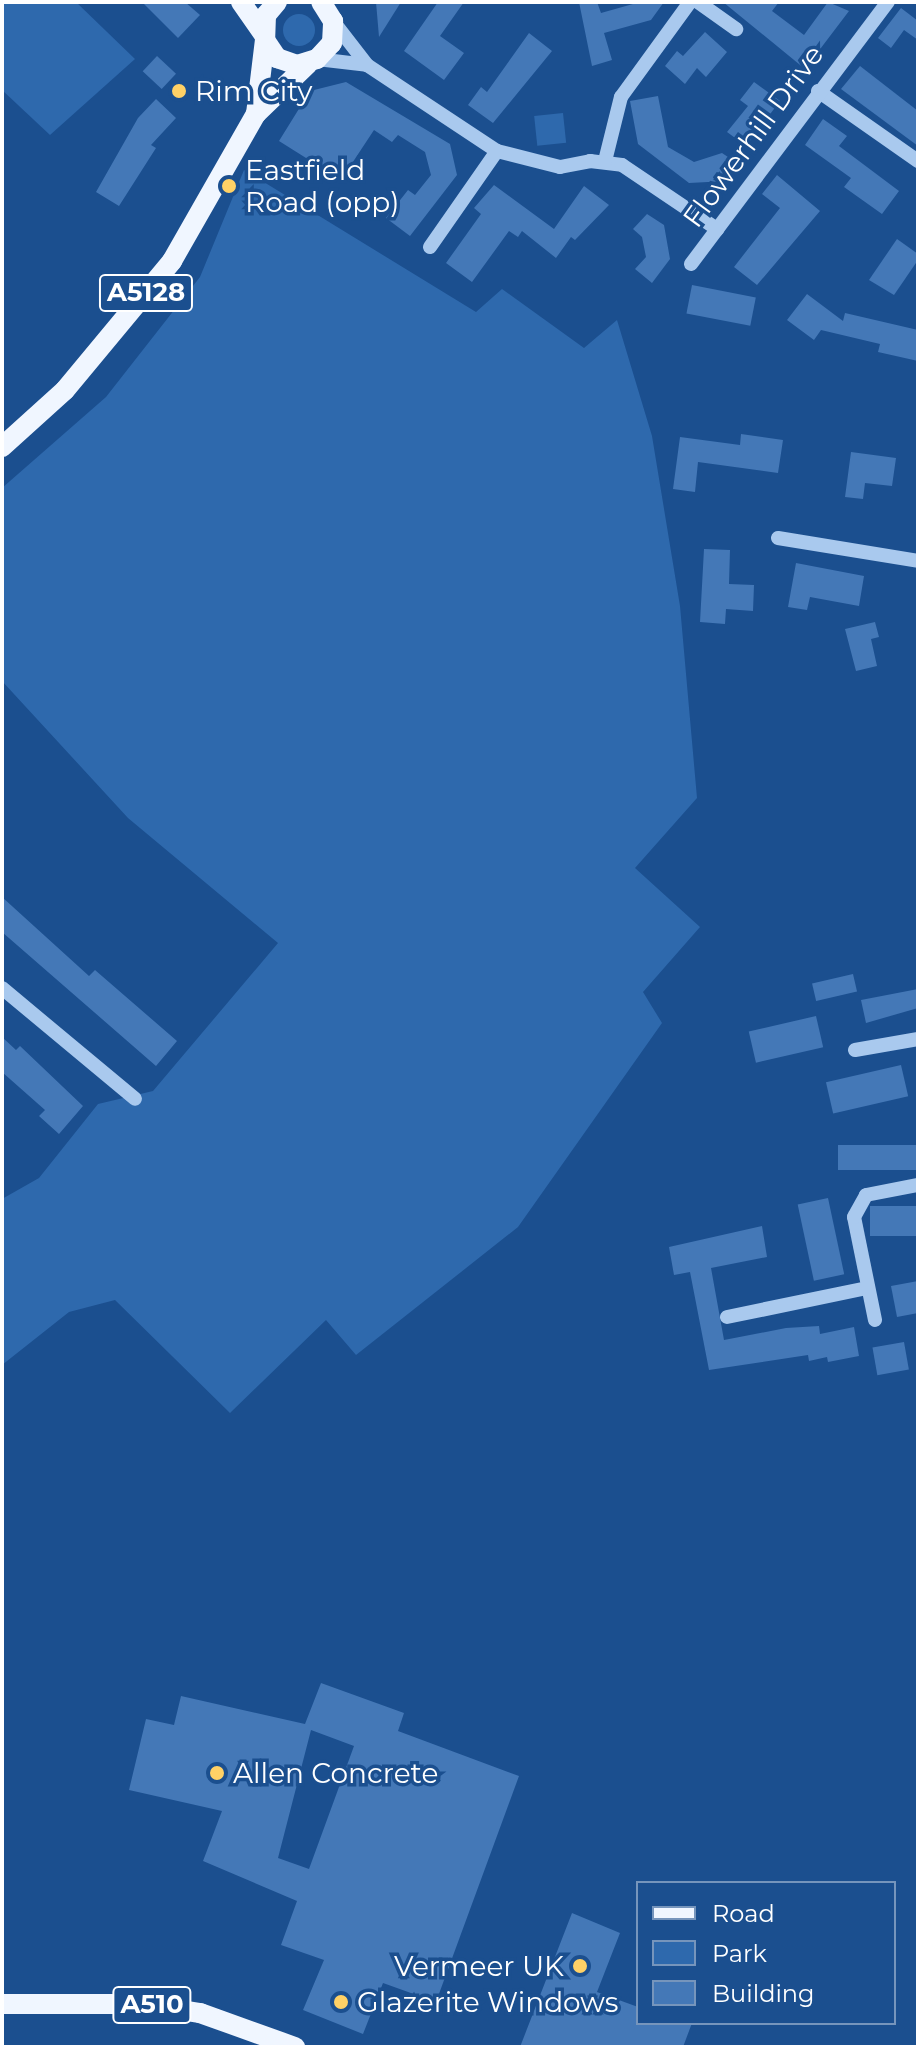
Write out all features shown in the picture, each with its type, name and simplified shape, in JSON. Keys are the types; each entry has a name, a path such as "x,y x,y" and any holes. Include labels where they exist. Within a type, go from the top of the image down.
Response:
{"main road":[{"path":"241,2 264,38 287,63 313,62 332,43 331,11"},
{"path":"264,38 266,15 277,2"},
{"name":"A5128","path":"256,114 264,38"},
{"name":"A5128","path":"2,447 65,390 172,261 256,114 313,62"},
{"name":"A510","path":"2,2004 143,2004 200,2013 295,2047"}],"street":[{"path":"605,161 621,97 690,2"},
{"path":"698,2 736,29"},
{"name":"Flowerhill Drive","path":"691,264 818,91 888,2"},
{"path":"331,11 367,65 497,151 560,167 605,161 622,165 717,229"},
{"path":"313,62 367,65"},
{"path":"818,91 918,161"},
{"path":"430,247 497,151"},
{"path":"778,538 918,561"},
{"path":"2,988 135,1099"},
{"path":"855,1050 918,1039"},
{"path":"875,1320 854,1217 866,1195 918,1185"},
{"path":"727,1317 867,1288"}],"green space":[{"path":"2,2 76,2 135,59 50,135 2,90"},
{"path":"299,14 310,19 315,30 310,41 299,46 288,41 283,30 288,19"},
{"path":"563,113 566,143 537,146 534,116"},
{"path":"244,170 476,312 502,289 584,348 617,320 652,436 680,606 697,798 635,868 700,927 643,992 662,1023 518,1227 356,1355 326,1320 230,1413 115,1300 69,1312 2,1365 2,1199 39,1178 98,1104 153,1091 278,943 128,818 2,681 2,488 106,397 200,277"}],"building":[{"path":"142,2 185,2 200,15 178,38"},
{"path":"376,2 401,2 379,37"},
{"path":"438,2 464,2 440,36 464,53 444,80 404,51"},
{"path":"579,2 597,2 601,13 640,2 664,2 651,20 604,33 612,60 592,66"},
{"path":"723,2 779,2 772,11 804,35 828,2 849,11 805,69"},
{"path":"901,8 918,21 918,40 904,30 891,48 878,38"},
{"path":"705,32 727,52 706,77 697,68 685,84 665,66 677,51 683,56"},
{"path":"529,33 552,51 493,123 468,105 481,87 487,92"},
{"path":"157,56 176,74 162,89 143,71"},
{"path":"860,66 918,111 918,146 841,89"},
{"path":"346,82 450,144 457,175 410,236 386,218 408,190 415,195 431,175 425,152 398,135 392,142 374,130 341,180 279,141 310,91"},
{"path":"754,82 780,101 746,146 727,132 748,106 740,100"},
{"path":"658,96 668,147 694,162 722,153 740,165 727,181 689,183 638,144 630,101"},
{"path":"156,99 176,118 151,145 156,148 119,206 96,192 138,118"},
{"path":"823,119 847,136 839,146 899,191 882,214 844,187 851,178 805,145"},
{"path":"777,175 820,211 757,285 734,267 780,208 762,194"},
{"path":"494,185 554,229 584,186 609,205 575,240 571,237 556,258 522,231 518,237 509,231 472,282 446,263 481,214 474,208"},
{"path":"647,214 664,225 670,259 652,283 635,269 646,257 642,237 633,229"},
{"path":"897,239 918,254 918,260 894,295 869,280"},
{"path":"692,285 756,297 750,326 686,313"},
{"path":"807,294 843,321 845,313 918,330 918,361 878,352 880,344 821,330 814,340 787,320"},
{"path":"741,434 783,440 778,473 698,462 695,492 673,489 680,437 740,445"},
{"path":"851,452 896,458 892,486 865,483 863,499 845,497"},
{"path":"704,549 730,550 729,584 754,585 753,611 726,609 725,624 700,622"},
{"path":"796,563 864,576 859,606 810,597 807,610 788,607"},
{"path":"875,622 879,637 871,639 877,666 856,671 845,629"},
{"path":"2,897 89,976 95,970 177,1041 156,1066 2,932"},
{"path":"853,974 857,992 816,1001 812,983"},
{"path":"918,989 918,1008 866,1023 861,1000"},
{"path":"816,1016 823,1047 756,1063 749,1032"},
{"path":"2,1037 16,1050 20,1046 83,1106 59,1134 39,1116 45,1110 2,1072"},
{"path":"901,1065 908,1096 833,1114 826,1082"},
{"path":"838,1145 918,1145 918,1170 838,1170"},
{"path":"828,1198 844,1274 814,1281 798,1204"},
{"path":"870,1206 918,1206 918,1236 870,1236"},
{"path":"762,1226 767,1257 711,1268 724,1340 786,1328 819,1326 820,1334 854,1327 859,1356 828,1362 827,1357 809,1361 808,1355 709,1370 690,1272 674,1275 669,1247"},
{"path":"918,1281 918,1313 897,1317 891,1286"},
{"path":"904,1342 909,1370 877,1375 872,1348"},
{"path":"321,1683 404,1713 398,1731 519,1776 436,2002 383,1983 363,2034 303,2010 324,1960 281,1945 297,1901 203,1861 222,1811 129,1790 146,1719 174,1725 181,1696 305,1724","holes":["311,1730 354,1746 309,1869 278,1858"]},
{"name":"Vermeer UK","path":"572,1913 620,1933 597,1992 636,2006 636,2025 691,2025 683,2047 520,2047"}],"place":[{"name":"Rim City","path":"179,91"},
{"name":"Eastfield Road (opp)","path":"229,186"},
{"name":"Allen Concrete","path":"217,1773"},
{"name":"Vermeer UK","path":"580,1966"},
{"name":"Glazerite Windows","path":"341,2002"}]}
